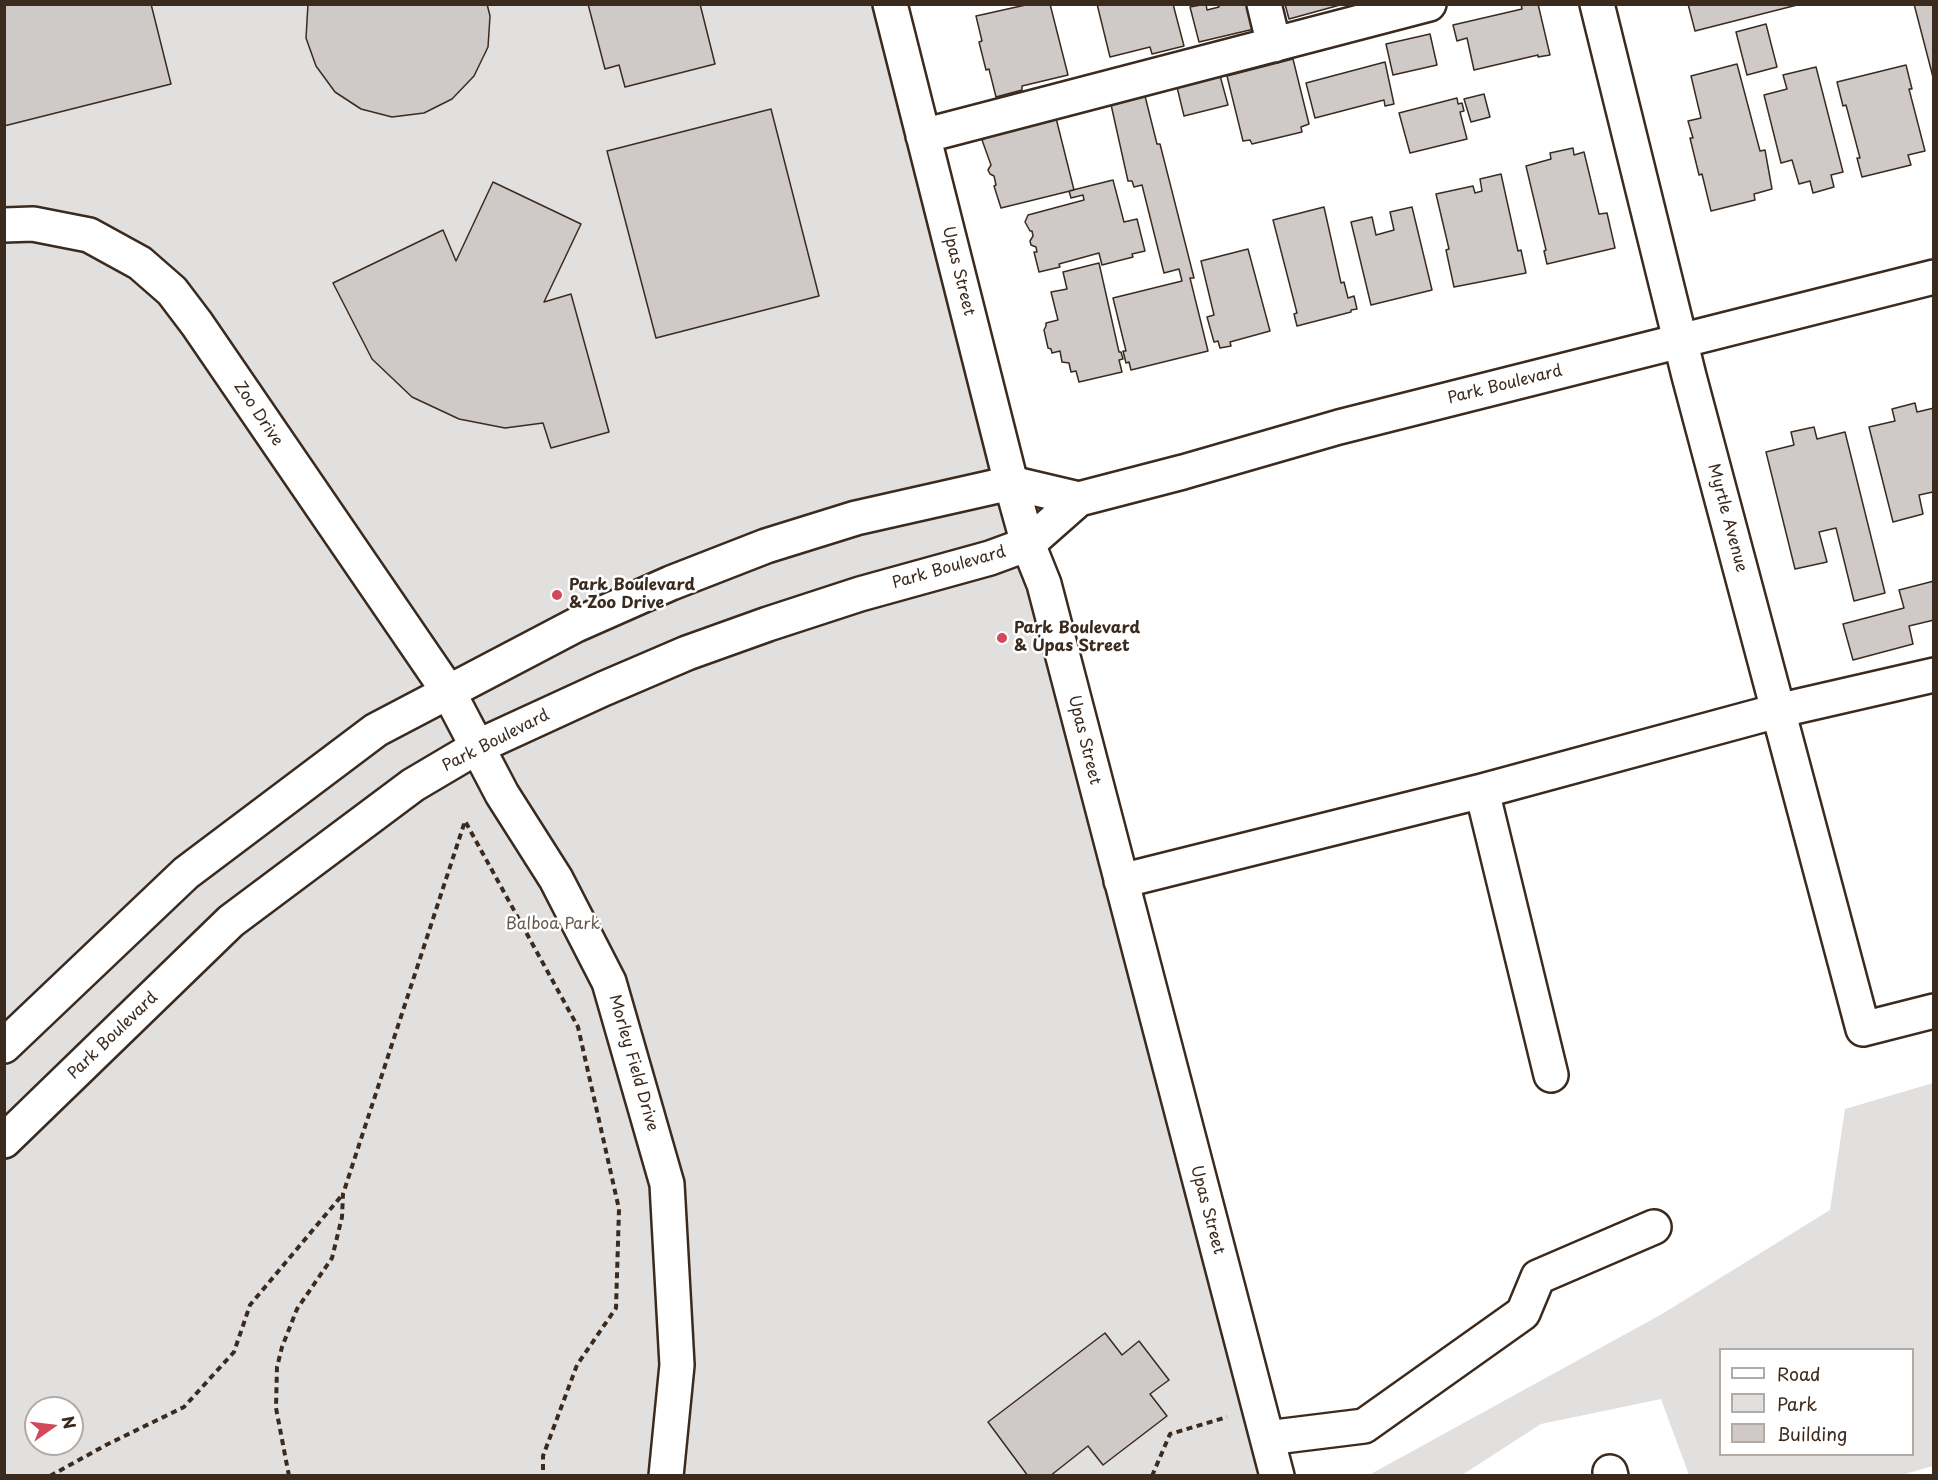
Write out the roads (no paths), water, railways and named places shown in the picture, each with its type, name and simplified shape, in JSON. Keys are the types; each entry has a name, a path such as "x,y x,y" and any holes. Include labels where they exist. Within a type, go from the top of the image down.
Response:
{"street":[{"name":"Upas Street","path":"890,4 1011,483 1028,544 1044,584 1277,1476"},
{"path":"1264,4 1274,45"},
{"path":"924,136 1429,4"},
{"name":"Myrtle Avenue","path":"1597,4 1680,340 1863,1029 1934,1011"},
{"name":"Zoo Drive","path":"4,225 33,224 89,235 140,263 172,291 448,691"},
{"name":"Park Boulevard","path":"4,1141 231,921 413,785 479,747 603,689 697,650 819,607 990,558 1028,544 1079,499 1184,472 1339,427 1934,277"},
{"name":"Park Boulevard","path":"4,1046 186,873 376,730 576,625 671,583 766,546 856,518 1011,483 1079,499"},
{"path":"1121,881 1482,791 1778,711 1934,675"},
{"name":"Morley Field Drive","path":"448,691 502,794 556,879 609,982 667,1184 677,1365 666,1476"},
{"path":"1482,791 1551,1075"},
{"path":"1263,1423 1364,1426 1523,1313 1538,1277 1654,1227"}],"place":[{"name":"Park Boulevard & Zoo Drive","path":"557,595"},
{"name":"Park Boulevard & Upas Street","path":"1002,638"}],"park label":[{"name":"Balboa Park","path":"553,925"}]}
